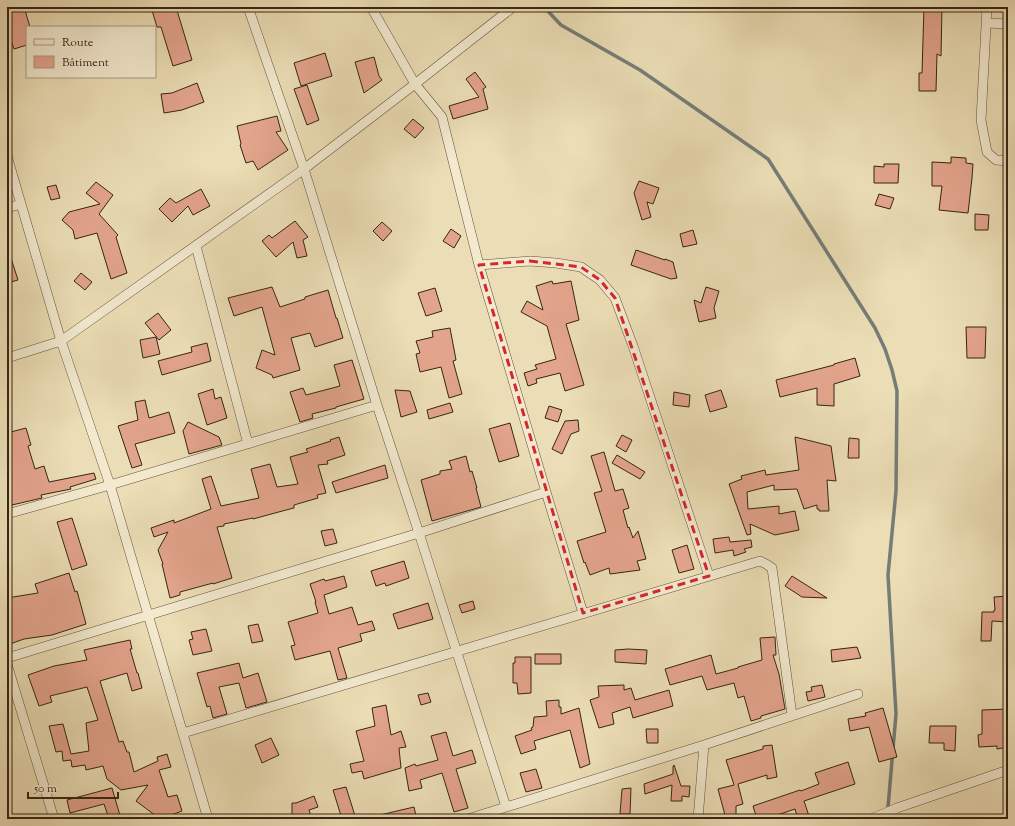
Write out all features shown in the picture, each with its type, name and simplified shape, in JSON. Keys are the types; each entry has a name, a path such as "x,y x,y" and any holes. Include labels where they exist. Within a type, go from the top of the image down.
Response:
{"street":[{"path":"248,7 304,169 377,405 506,807"},
{"path":"370,7 415,84 442,117 479,265 583,614"},
{"path":"7,358 61,341 304,169 513,7"},
{"path":"987,7 981,120 987,152 996,160 1008,161"},
{"path":"986,23 1008,24"},
{"path":"7,156 61,341 110,485 208,819"},
{"path":"7,208 21,204"},
{"path":"196,246 248,444"},
{"path":"479,265 530,261 581,267 600,280 615,298 709,576"},
{"path":"7,514 110,485 377,405"},
{"path":"7,658 419,533 546,492"},
{"path":"183,733 760,561 772,568 792,715"},
{"path":"7,664 54,819"},
{"path":"468,819 858,694"},
{"path":"698,819 704,744"},
{"path":"871,819 897,808 1008,770"}],"highlighted area":[{"path":"530,261 581,267 600,280 615,298 709,576 583,613 479,265"}],"building":[{"path":"7,7 24,7 30,26 26,26 26,45 14,49 7,29"},
{"path":"151,7 176,7 192,60 173,66 161,27 157,27"},
{"path":"924,7 942,7 941,56 937,54 936,91 919,91 919,73 922,73"},
{"path":"325,53 332,76 301,86 294,63"},
{"path":"374,57 379,76 382,80 364,93 355,62"},
{"path":"475,72 486,87 483,89 488,109 453,119 449,106 479,97 466,79"},
{"path":"197,83 204,102 182,110 164,113 161,94 172,93"},
{"path":"307,85 319,120 307,125 294,89"},
{"path":"277,116 281,131 276,132 288,150 258,170 253,161 246,163 240,145 237,126"},
{"path":"413,119 424,128 415,138 404,129"},
{"path":"951,157 966,158 966,163 973,164 968,213 939,210 942,186 932,186 932,162 951,163"},
{"path":"884,164 899,164 898,183 874,183 874,166 884,167"},
{"path":"639,181 659,188 653,204 647,202 651,217 642,220 634,193"},
{"path":"96,182 113,195 99,214 118,235 116,237 127,273 111,279 97,233 75,239 73,230 62,220 69,212 100,204 86,193"},
{"path":"56,185 60,198 51,200 47,187"},
{"path":"201,189 210,206 193,215 188,206 172,222 159,209 170,198 176,203"},
{"path":"879,194 894,198 890,209 875,205"},
{"path":"975,214 989,215 988,230 975,230"},
{"path":"295,221 308,237 303,240 307,256 297,258 293,242 276,257 262,241 269,235 272,238"},
{"path":"382,222 392,231 383,241 373,231"},
{"path":"451,229 461,236 454,248 443,241"},
{"path":"693,230 697,244 683,247 680,234"},
{"path":"636,250 673,262 677,278 671,279 631,265"},
{"path":"7,252 9,252 18,280 7,283"},
{"path":"81,273 92,282 85,290 74,281"},
{"path":"552,281 553,284 571,281 579,320 566,324 584,385 565,391 560,373 536,379 537,383 528,386 524,373 537,369 535,365 556,359 547,326 521,312 527,301 543,310 536,286"},
{"path":"272,287 280,307 328,290 343,338 315,347 310,333 291,338 300,370 273,378 272,375 256,368 262,350 275,355 262,307 234,316 228,298"},
{"path":"706,287 719,291 714,308 716,318 699,322 694,300 701,303"},
{"path":"435,288 442,311 426,316 418,293"},
{"path":"158,313 171,330 159,340 145,323"},
{"path":"966,327 986,327 985,358 967,358"},
{"path":"450,328 456,360 453,361 462,394 449,398 441,367 420,372 416,354 420,353 416,341 433,337 432,331"},
{"path":"156,337 160,354 143,358 140,340"},
{"path":"207,343 211,361 162,375 158,361 192,352 191,347"},
{"path":"855,358 860,376 834,384 834,406 817,405 817,388 780,397 776,380"},
{"path":"352,360 364,399 312,414 313,418 300,422 290,392 303,388 306,395 340,386 334,365"},
{"path":"213,389 215,399 221,397 227,418 207,425 198,394"},
{"path":"395,390 410,391 417,412 401,417"},
{"path":"721,390 727,407 710,412 705,395"},
{"path":"674,392 690,395 689,407 673,405"},
{"path":"145,400 149,418 169,412 175,433 135,444 142,465 132,468 118,426 138,420 135,402"},
{"path":"450,403 453,412 429,419 427,410"},
{"path":"549,406 562,410 558,422 545,418"},
{"path":"578,420 579,431 571,434 562,454 552,449 565,421"},
{"path":"188,422 219,437 222,445 189,454 183,431"},
{"path":"510,423 519,456 499,462 489,429"},
{"path":"26,428 31,445 28,446 35,469 44,466 49,482 94,473 96,479 70,487 71,489 41,495 42,498 7,505 7,433"},
{"path":"622,435 632,440 626,452 616,446"},
{"path":"339,437 345,455 327,461 328,464 318,465 326,493 317,495 318,498 294,505 294,508 253,519 224,524 224,526 217,527 232,578 180,592 180,595 170,598 163,564 158,550 168,532 154,537 151,528 174,520 174,523 211,509 202,479 211,476 221,506 259,498 251,469 270,464 277,487 298,484 290,457 308,452 306,449"},
{"path":"795,437 831,446 836,481 827,480 829,511 819,511 819,509 817,509 817,505 804,509 797,489 774,490 774,485 747,492 748,509 779,506 779,514 795,511 799,530 775,535 750,524 751,534 747,535 729,484 742,479 741,476 765,470 766,475 799,470"},
{"path":"849,438 859,439 859,458 848,458"},
{"path":"604,452 615,491 623,489 629,508 623,510 628,528 629,527 633,538 638,531 646,559 637,561 640,570 610,574 609,568 590,575 585,562 584,563 577,541 606,532 594,493 602,491 591,456"},
{"path":"617,455 645,472 640,479 612,463"},
{"path":"466,456 470,472 472,471 477,488 481,507 432,521 421,480 440,474 440,471 452,469 449,461"},
{"path":"385,465 388,478 336,493 332,482"},
{"path":"72,518 87,565 72,570 57,522"},
{"path":"333,529 337,543 325,546 321,531"},
{"path":"729,537 730,542 751,540 752,547 744,549 746,552 734,556 733,550 715,553 713,539"},
{"path":"687,545 694,569 679,573 672,550"},
{"path":"404,561 409,578 386,586 385,583 376,586 371,571"},
{"path":"69,573 75,592 77,591 86,624 52,635 24,639 7,645 7,611 9,610 7,598 38,593 35,584"},
{"path":"344,576 347,587 324,595 329,614 352,607 358,625 372,621 375,630 360,634 362,641 338,648 347,678 338,680 330,651 295,660 291,646 295,645 288,622 318,613 310,584 324,579 325,581"},
{"path":"792,576 827,598 802,597 785,586"},
{"path":"1008,596 1008,622 992,621 991,641 981,641 982,612 994,612 994,597"},
{"path":"473,601 475,609 462,613 459,605"},
{"path":"428,603 433,619 398,629 393,614"},
{"path":"258,624 263,641 252,643 248,626"},
{"path":"206,629 212,651 193,655 189,640 193,639 191,632"},
{"path":"775,637 776,655 773,655 779,674 785,709 761,716 761,718 751,721 744,696 738,698 734,683 707,690 702,676 670,685 665,669 711,655 716,674 738,668 762,660 760,638"},
{"path":"130,640 132,649 130,649 142,688 132,691 127,673 100,681 119,742 123,741 127,752 129,752 134,772 158,761 157,757 167,754 171,767 159,770 168,797 177,795 182,811 160,819 136,801 148,785 121,790 107,779 103,766 86,770 85,765 72,767 71,760 63,761 62,751 56,752 49,726 63,724 71,754 89,751 86,723 98,720 87,687 50,696 52,702 39,706 28,675 54,666 87,660 84,650"},
{"path":"857,647 861,658 832,662 831,650"},
{"path":"615,650 647,650 646,664 615,662"},
{"path":"535,654 561,654 561,664 535,664"},
{"path":"515,657 531,657 531,693 518,694 517,683 513,683 513,663 515,663"},
{"path":"239,663 243,678 258,673 267,702 246,708 239,683 219,687 227,714 213,718 210,706 207,707 197,673"},
{"path":"624,685 624,690 631,688 635,700 669,690 673,706 633,718 630,707 612,713 614,724 599,728 590,700 599,697 598,686"},
{"path":"822,685 825,697 808,701 806,692 812,691 811,687"},
{"path":"428,693 431,702 421,705 418,695"},
{"path":"559,700 561,714 579,708 590,764 580,768 570,730 534,741 536,749 521,754 515,736 532,730 531,728 533,727 534,717 547,716 546,701"},
{"path":"386,705 391,735 401,731 406,747 399,748 401,768 364,779 362,771 352,773 350,764 364,761 356,731 375,726 372,708"},
{"path":"883,708 897,757 879,762 869,727 850,731 848,719 866,716 865,713"},
{"path":"1008,709 1008,747 997,749 997,746 979,747 978,735 982,734 982,710"},
{"path":"930,726 956,726 955,751 944,750 944,743 929,743"},
{"path":"646,729 658,729 658,743 647,743"},
{"path":"446,732 453,756 472,750 476,763 456,769 468,808 454,812 442,773 420,780 422,788 409,791 405,768 415,764 416,766 438,760 431,736"},
{"path":"271,738 279,755 262,763 255,745"},
{"path":"772,745 777,777 767,779 767,775 738,784 743,804 736,806 736,819 726,819 718,789 734,785 726,760 763,749 763,746"},
{"path":"848,762 855,784 804,801 810,819 798,819 795,809 766,819 757,819 753,806 819,784 815,773"},
{"path":"674,765 681,786 690,786 689,797 682,796 682,801 671,801 672,785 645,794 644,784 673,774"},
{"path":"536,769 542,788 526,792 520,773"},
{"path":"346,787 356,819 342,819 333,790"},
{"path":"112,788 121,819 109,819 104,804 70,813 67,800"},
{"path":"631,788 630,814 620,814 622,789"},
{"path":"314,796 318,807 309,810 312,819 300,819 299,815 292,815 292,803 296,803"},
{"path":"414,807 416,816 404,819 380,819 380,815"}],"waterway":[{"path":"544,7 561,25 640,70 768,159 875,328 885,349 897,391 896,491 888,575 896,714 887,819"}]}
